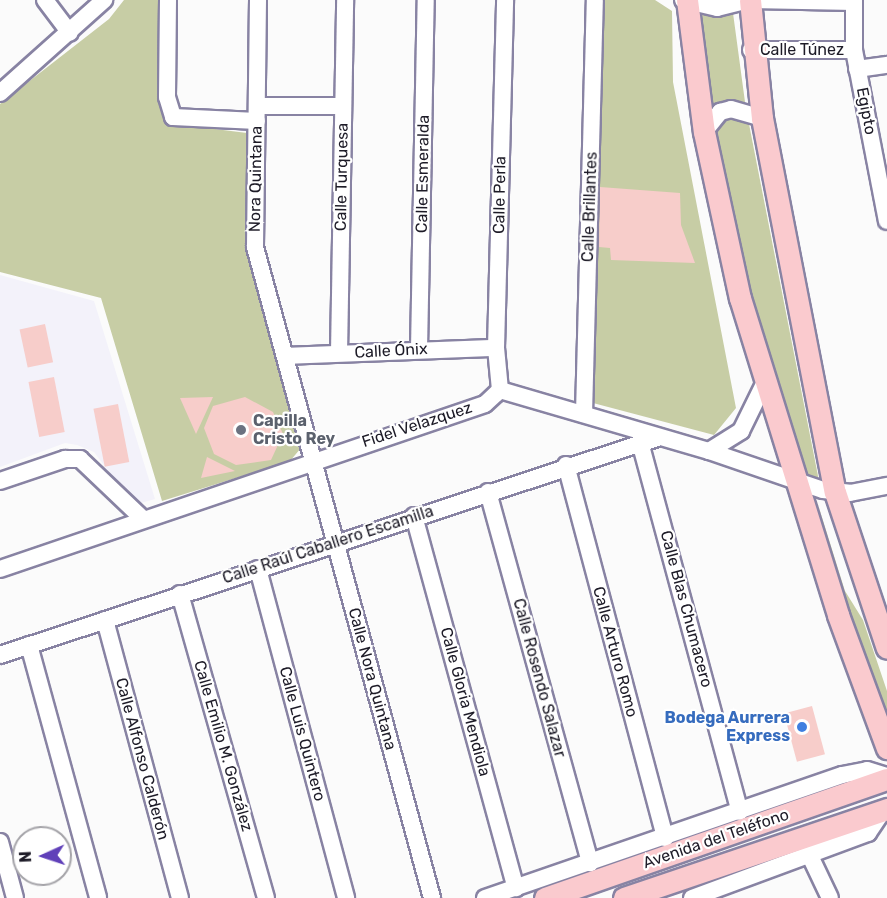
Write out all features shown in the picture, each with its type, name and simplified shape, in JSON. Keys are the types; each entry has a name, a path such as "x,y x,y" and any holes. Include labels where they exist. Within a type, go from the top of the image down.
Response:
{"main road":[{"path":"750,0 751,50 762,117 835,492 887,648"},
{"path":"686,1 704,132 764,384 887,748"},
{"name":"Avenida del Teléfono","path":"545,898 633,859 887,777"},
{"name":"Avenida del Teléfono","path":"624,898 687,892 885,810"}],"street":[{"path":"45,0 70,33"},
{"path":"0,93 70,33 104,0"},
{"path":"168,0 167,97 173,117 343,106"},
{"name":"Nora Quintana","path":"258,0 258,113 254,236 312,459"},
{"name":"Calle Turquesa","path":"339,353 345,0"},
{"name":"Calle Esmeralda","path":"419,349 426,0"},
{"name":"Calle Perla","path":"500,390 496,348 504,0"},
{"name":"Calle Brillantes","path":"584,414 595,0"},
{"path":"686,1 717,8 750,0 854,1"},
{"name":"Egipto","path":"854,1 854,50 885,200 887,221"},
{"name":"Calle Túnez","path":"751,50 854,50"},
{"path":"857,69 887,65"},
{"path":"704,132 720,111 730,109 762,117"},
{"name":"Calle Ónix","path":"285,356 419,349 496,348"},
{"path":"709,451 741,431 764,384"},
{"path":"500,390 584,414 649,440 709,451 796,482 835,492 887,486"},
{"name":"Fidel Velazquez","path":"0,569 312,459 485,404 500,390"},
{"name":"Calle Raúl Caballero Escamilla","path":"0,655 566,465 649,440"},
{"name":"Calle Blas Chumacero","path":"649,440 740,812"},
{"path":"0,480 65,459 80,459 143,519"},
{"name":"Calle Nora Quintana","path":"312,459 432,898"},
{"name":"Calle Arturo Romo","path":"566,465 665,838"},
{"name":"Calle Rosendo Salazar","path":"488,492 590,863"},
{"name":"Calle Gloria Mendiola","path":"414,516 516,888"},
{"name":"Calle Luis Quintero","path":"258,570 346,898"},
{"name":"Calle Emilio M. González","path":"180,594 266,898"},
{"name":"Calle Alfonso Calderón","path":"105,620 180,898"},
{"path":"29,645 98,898"},
{"path":"485,898 590,863 633,859 665,838 842,775 867,770 887,777"},
{"path":"687,892 728,893 868,833 885,810"},
{"path":"0,842 15,898"},
{"path":"811,858 830,898"}],"shaded area":[{"path":"0,275 94,301 155,499 134,505 94,452 77,445 65,443 0,467"}],"green space":[{"path":"124,0 164,0 167,123 247,133 248,222 301,448 290,461 162,501 101,298 0,272 0,104 109,19"},
{"path":"601,0 655,0 672,11 673,82 736,408 714,435 593,403"},
{"path":"697,13 733,13 745,102 729,101 709,111"},
{"path":"739,115 749,124 819,481 806,474 733,235 715,127 720,119"},
{"path":"816,498 845,591 863,620 887,691 887,724 850,621"}],"building":[{"path":"600,187 680,193 681,225 695,263 611,260 610,248 599,247"},
{"path":"45,324 53,362 28,368 20,329"},
{"path":"54,377 65,432 39,437 28,382"},
{"path":"213,397 196,434 180,398"},
{"name":"Capilla Cristo Rey","path":"245,397 273,412 283,434 271,460 236,465 214,454 204,428 213,406"},
{"path":"118,404 129,462 105,467 93,409"},
{"path":"207,457 235,471 201,478"},
{"path":"812,706 825,754 797,762 784,714"}],"place":[{"name":"Capilla Cristo Rey","path":"241,430"},
{"name":"Bodega Aurrera Express","path":"802,727"}]}
